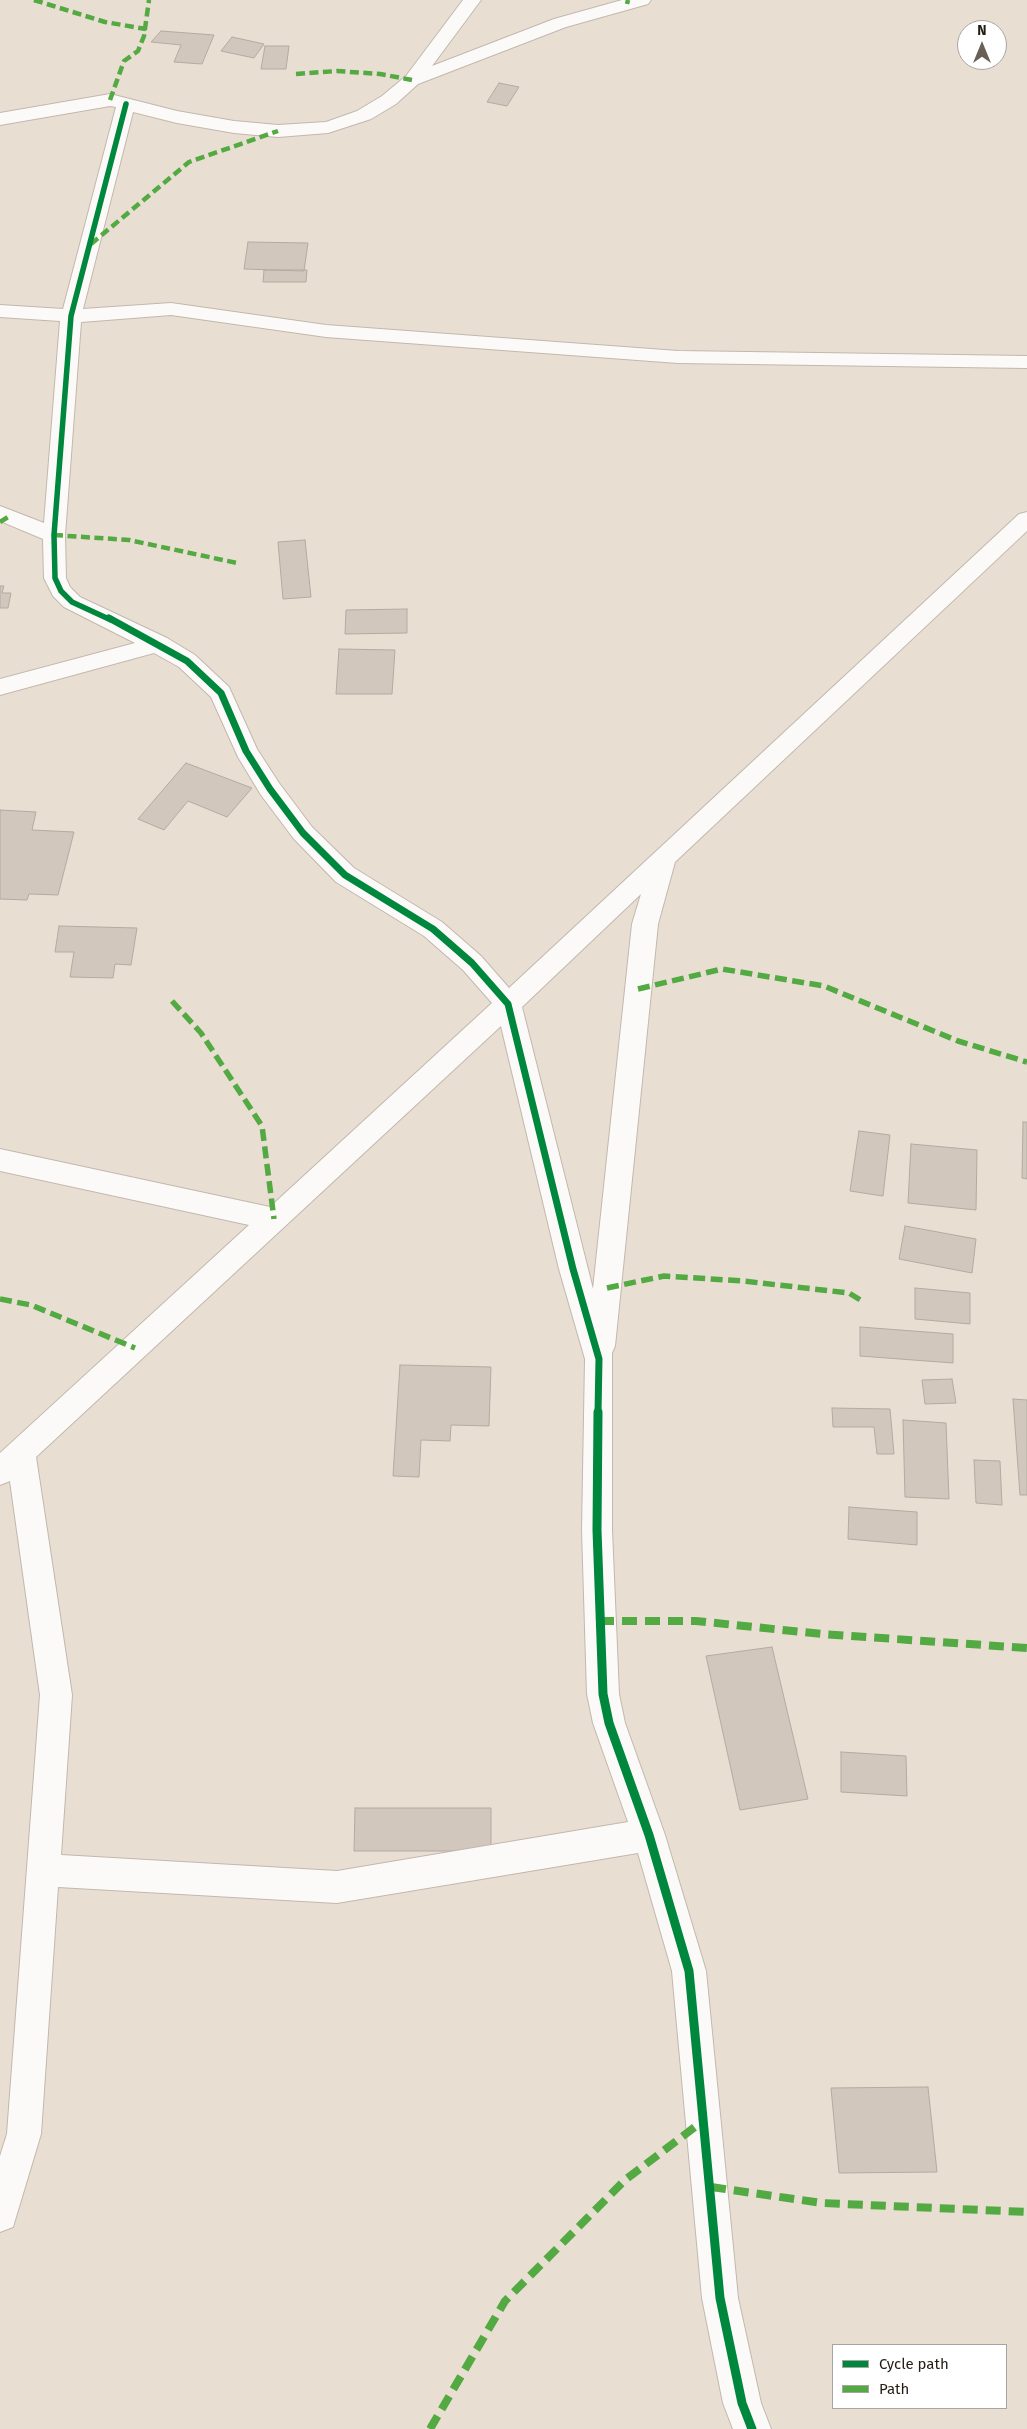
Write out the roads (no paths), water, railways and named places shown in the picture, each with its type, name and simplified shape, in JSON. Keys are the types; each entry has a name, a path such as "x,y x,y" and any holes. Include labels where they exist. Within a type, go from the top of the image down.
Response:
{"street":[{"path":"0,119 110,100 177,117 234,127 306,130 328,128 364,115 389,100 412,80 472,0"},
{"path":"412,80 560,23 642,0"},
{"path":"126,104 71,316 54,535 55,578 61,591 72,602 158,644 187,661 221,693 246,751 270,789 303,833 330,862 360,885 433,929 472,963 508,1004 573,1268 599,1359"},
{"path":"0,311 71,316 171,309 326,331 678,357 1027,362"},
{"path":"0,513 54,535"},
{"path":"0,2214 24,2134 56,1695 10,1462 508,1004 1027,519"},
{"path":"0,687 158,644"},
{"path":"665,857 645,924 599,1359 597,1530 602,1694 609,1723 649,1835 688,1971 711,2187 720,2298 742,2403 752,2429"},
{"path":"0,1160 274,1219"},
{"path":"43,1870 337,1887 649,1835"}]}
